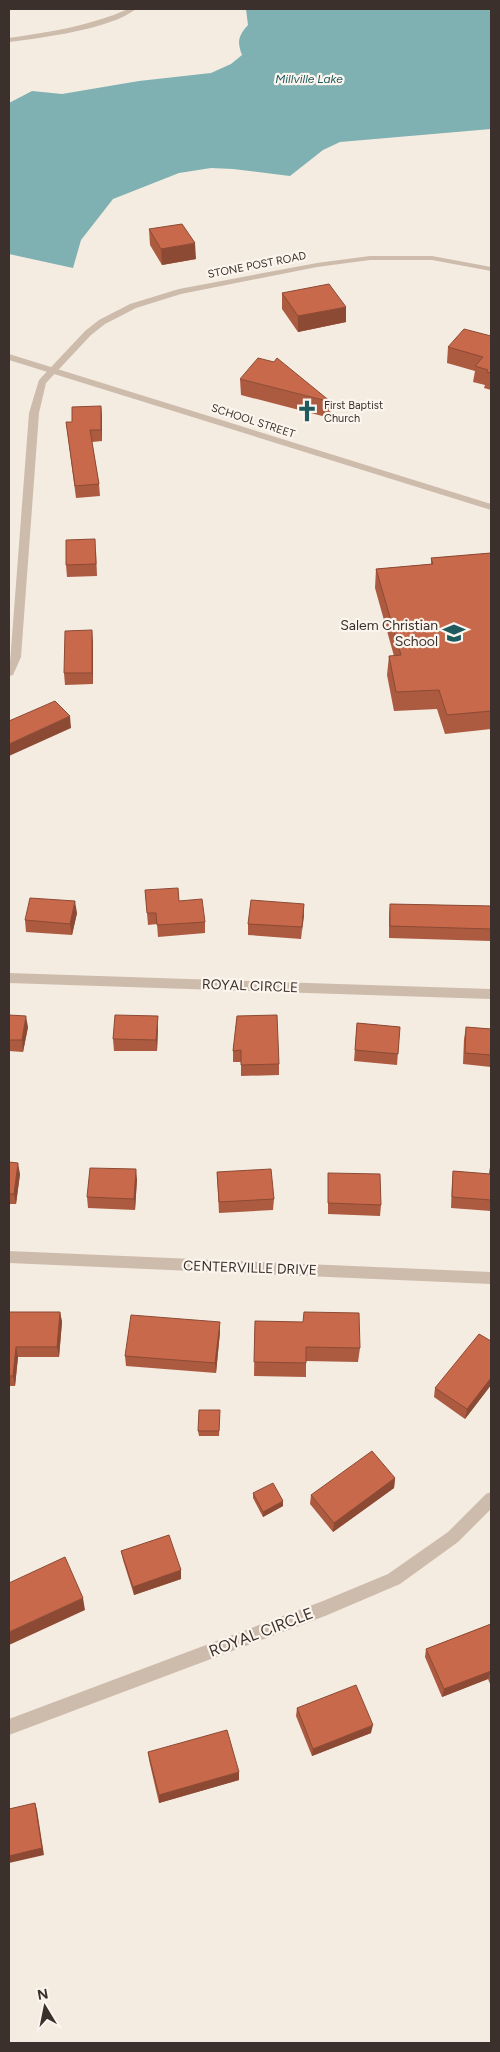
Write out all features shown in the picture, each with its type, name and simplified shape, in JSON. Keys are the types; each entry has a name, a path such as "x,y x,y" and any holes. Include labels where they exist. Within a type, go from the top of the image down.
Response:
{"street":[{"path":"9,40 73,28 119,16 133,9"},
{"name":"STONE POST ROAD","path":"9,673 16,657 18,640 34,413 42,382 88,333 116,314 155,298 317,265 370,258 432,258 491,269"},
{"name":"SCHOOL STREET","path":"9,357 491,507"},
{"name":"ROYAL CIRCLE","path":"9,978 491,994"},
{"name":"CENTERVILLE DRIVE","path":"9,1257 491,1278"},
{"name":"ROYAL CIRCLE","path":"9,1727 325,1608 394,1579 453,1537 491,1499"}],"water":[{"name":"Millville Lake","path":"246,9 491,9 491,129 340,142 323,150 290,176 211,168 179,173 113,199 81,240 73,268 9,254 9,103 32,91 62,94 139,81 211,73 231,64 242,55 239,43 242,32 248,25"}],"building":[{"path":"182,224 195,243 161,249 149,229"},
{"path":"329,284 346,307 298,316 282,293"},
{"path":"464,329 491,336 491,373 486,372 488,370 475,366 483,357 448,347"},
{"path":"258,358 274,362 277,358 331,402 240,379"},
{"path":"101,406 101,430 90,430 99,484 75,486 66,422 72,422 72,407"},
{"path":"95,539 96,564 66,565 66,540"},
{"path":"491,553 491,711 447,715 439,690 396,692 389,656 401,655 376,569 433,564 431,558"},
{"path":"92,630 92,673 64,673 65,631"},
{"path":"55,701 70,716 9,744 9,721"},
{"path":"178,888 179,901 202,899 205,922 157,925 156,913 147,913 145,890"},
{"path":"30,898 75,901 70,924 25,920"},
{"path":"251,900 304,904 302,927 248,924"},
{"path":"390,904 491,906 491,929 390,926"},
{"path":"9,1015 26,1016 22,1040 9,1040"},
{"path":"115,1015 158,1016 156,1040 113,1039"},
{"path":"277,1015 279,1064 241,1065 241,1050 233,1051 237,1016"},
{"path":"357,1023 400,1027 398,1054 355,1050"},
{"path":"466,1027 491,1029 491,1055 465,1053"},
{"path":"491,1161 491,1200 452,1197 453,1171 490,1174"},
{"path":"9,1162 18,1163 14,1194 9,1194"},
{"path":"90,1168 136,1169 134,1199 87,1197"},
{"path":"271,1169 274,1199 219,1202 217,1172"},
{"path":"328,1173 380,1174 381,1205 328,1203"},
{"path":"9,1312 60,1312 57,1347 16,1347 13,1376 9,1376"},
{"path":"304,1312 359,1313 360,1348 306,1347 306,1363 254,1362 255,1321 303,1322"},
{"path":"131,1315 220,1322 215,1363 125,1356"},
{"path":"479,1334 491,1341 491,1378 467,1409 435,1388"},
{"path":"199,1410 220,1410 219,1431 198,1431"},
{"path":"372,1451 395,1478 334,1523 311,1495"},
{"path":"273,1483 283,1501 263,1512 253,1493"},
{"path":"169,1535 181,1570 133,1587 121,1551"},
{"path":"65,1557 83,1598 9,1632 9,1583"},
{"path":"491,1624 491,1671 444,1689 426,1649"},
{"path":"356,1685 373,1725 313,1749 297,1708"},
{"path":"227,1730 239,1772 159,1795 148,1752"},
{"path":"35,1803 42,1848 9,1856 9,1809"}],"place":[{"name":"First Baptist Church","path":"307,411"},
{"name":"Salem Christian School","path":"454,633"}]}
